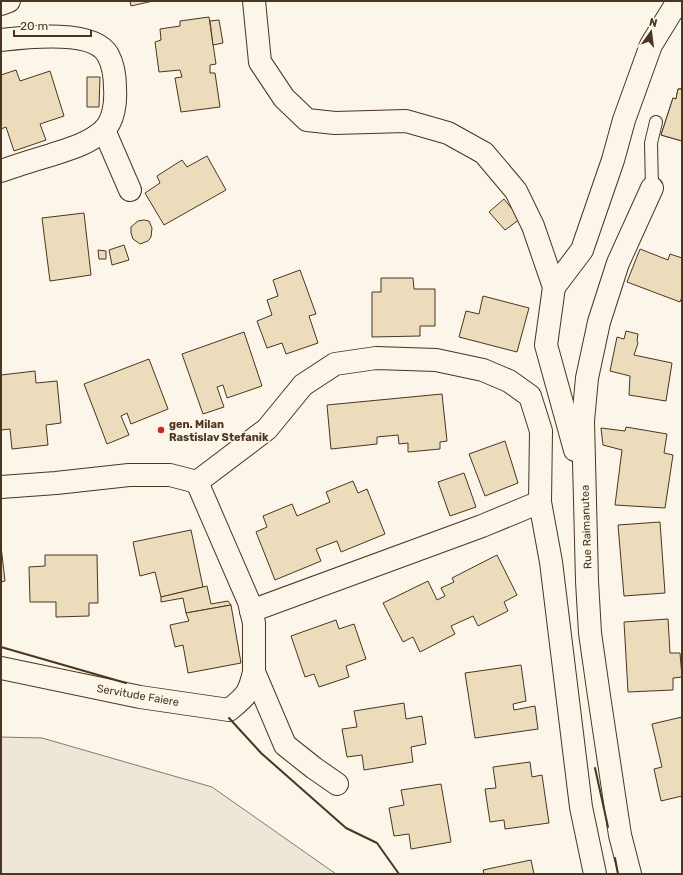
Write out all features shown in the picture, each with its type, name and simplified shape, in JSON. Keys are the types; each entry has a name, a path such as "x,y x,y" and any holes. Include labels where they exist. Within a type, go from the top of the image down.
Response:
{"street":[{"path":"1,4 9,1"},
{"path":"254,1 260,62 284,98 307,120 335,123 406,121 448,133 484,154 516,192 533,226 554,287 546,345 575,450 584,460"},
{"path":"554,287 582,250 613,160 624,120 651,46 678,1"},
{"path":"1,40 16,38 69,37 84,39 97,44 108,54 114,72 116,93 113,114 104,130 88,142 1,170"},
{"path":"104,130 130,190"},
{"name":"Rue Raimanutea","path":"630,874 619,828 590,633 583,421 587,378 600,322 618,263 652,188"},
{"path":"197,482 266,429 303,386 335,364 376,358 436,360 483,370 509,381 530,396 541,431 540,502 550,562 581,807 594,874"},
{"path":"1,486 56,483 129,475 170,476 197,482"},
{"path":"197,482 249,602 254,623 254,672 285,745 337,784"},
{"path":"251,611 482,526 540,502"},
{"name":"Servitude Faiere","path":"1,668 140,697 229,710 246,695 250,688 254,672"}],"lane":[{"path":"652,188 651,143 656,122"}],"shaded area":[{"path":"1,737 42,738 212,787 336,874 1,874"}],"building":[{"path":"130,1 153,1 131,6"},
{"path":"209,17 216,64 210,65 210,73 215,73 220,107 181,112 175,78 182,77 180,70 159,72 155,42 161,40 160,29 180,26 180,21"},
{"path":"219,20 223,43 213,45 210,21"},
{"path":"16,70 20,81 50,71 64,116 40,124 46,140 14,151 6,127 1,129 1,75"},
{"path":"87,77 100,77 99,107 87,107"},
{"path":"682,86 682,141 661,135 673,98 676,99 678,89 681,89"},
{"path":"682,86 682,141 661,135 673,98 676,99 678,89 681,89"},
{"path":"207,156 226,190 164,225 145,193 160,183 157,176 182,160 187,167"},
{"path":"504,199 520,219 505,230 489,212"},
{"path":"84,213 91,275 50,281 42,218"},
{"path":"138,221 149,221 152,228 151,237 148,241 140,244 133,239 131,227"},
{"path":"124,245 129,260 112,265 109,250"},
{"path":"640,249 668,260 670,254 682,258 682,297 680,302 627,282"},
{"path":"98,250 106,251 106,259 99,259"},
{"path":"300,270 316,314 309,316 318,343 286,354 282,343 267,348 257,321 272,315 267,300 278,296 273,280"},
{"path":"381,278 413,278 414,289 435,289 435,326 420,326 420,336 372,337 372,292 381,292"},
{"path":"483,296 529,308 517,352 459,337 466,311 479,314"},
{"path":"626,331 638,334 638,343 634,355 672,363 666,401 629,395 630,376 610,371 617,337 624,339"},
{"path":"244,332 262,386 227,398 223,385 217,387 224,407 203,414 182,354"},
{"path":"149,359 168,409 131,424 127,413 121,416 129,435 107,444 84,384"},
{"path":"35,371 36,383 57,381 61,423 46,425 48,445 12,449 10,429 1,430 1,375"},
{"path":"442,394 447,441 440,442 440,449 408,452 408,443 399,444 398,435 377,437 377,444 331,449 327,405"},
{"path":"626,427 667,434 664,453 673,455 665,508 615,505 622,450 603,445 601,428 625,431"},
{"path":"505,441 518,483 485,496 469,454"},
{"path":"464,473 476,507 450,516 438,482"},
{"path":"353,481 358,493 367,489 385,534 341,552 337,541 316,549 321,561 275,580 256,532 267,527 263,516 292,504 297,516 330,502 326,492"},
{"path":"660,522 665,593 624,596 618,525"},
{"path":"191,530 203,587 161,597 155,572 140,576 133,542"},
{"path":"1,546 5,581 1,582"},
{"path":"45,555 97,555 98,603 89,603 89,616 56,617 56,602 30,602 29,567 45,566"},
{"path":"497,555 517,595 504,602 508,611 478,626 473,616 451,626 455,634 420,652 413,637 403,642 383,603 428,581 437,600 445,596 441,588 454,582 452,578"},
{"path":"207,586 211,604 228,601 231,605 186,613 183,598 161,602 161,597"},
{"path":"231,605 241,663 188,673 183,645 175,647 170,625 189,621 186,613"},
{"path":"668,619 670,653 680,653 682,677 673,678 673,690 628,692 624,622"},
{"path":"336,620 339,629 354,624 366,659 346,666 349,677 319,687 314,674 305,677 291,636"},
{"path":"521,665 526,701 513,704 514,710 535,706 538,729 475,738 465,673"},
{"path":"404,703 406,719 422,716 426,744 411,747 413,762 364,770 362,755 347,757 342,729 357,727 354,711"},
{"path":"682,717 682,796 661,801 654,769 662,767 652,724"},
{"path":"530,762 532,777 542,775 549,823 505,829 504,820 490,822 485,789 496,788 493,767"},
{"path":"441,784 451,842 411,849 409,834 394,836 389,808 404,805 401,790"},
{"path":"531,860 534,874 484,874 483,870"}],"wall":[{"path":"1,647 126,683"},
{"path":"229,718 261,753 346,828 377,843 399,874"},
{"path":"595,768 608,827"},
{"path":"615,858 618,874"}],"place":[{"name":"gen. Milan Rastislav Stefanik","path":"161,430"}]}
